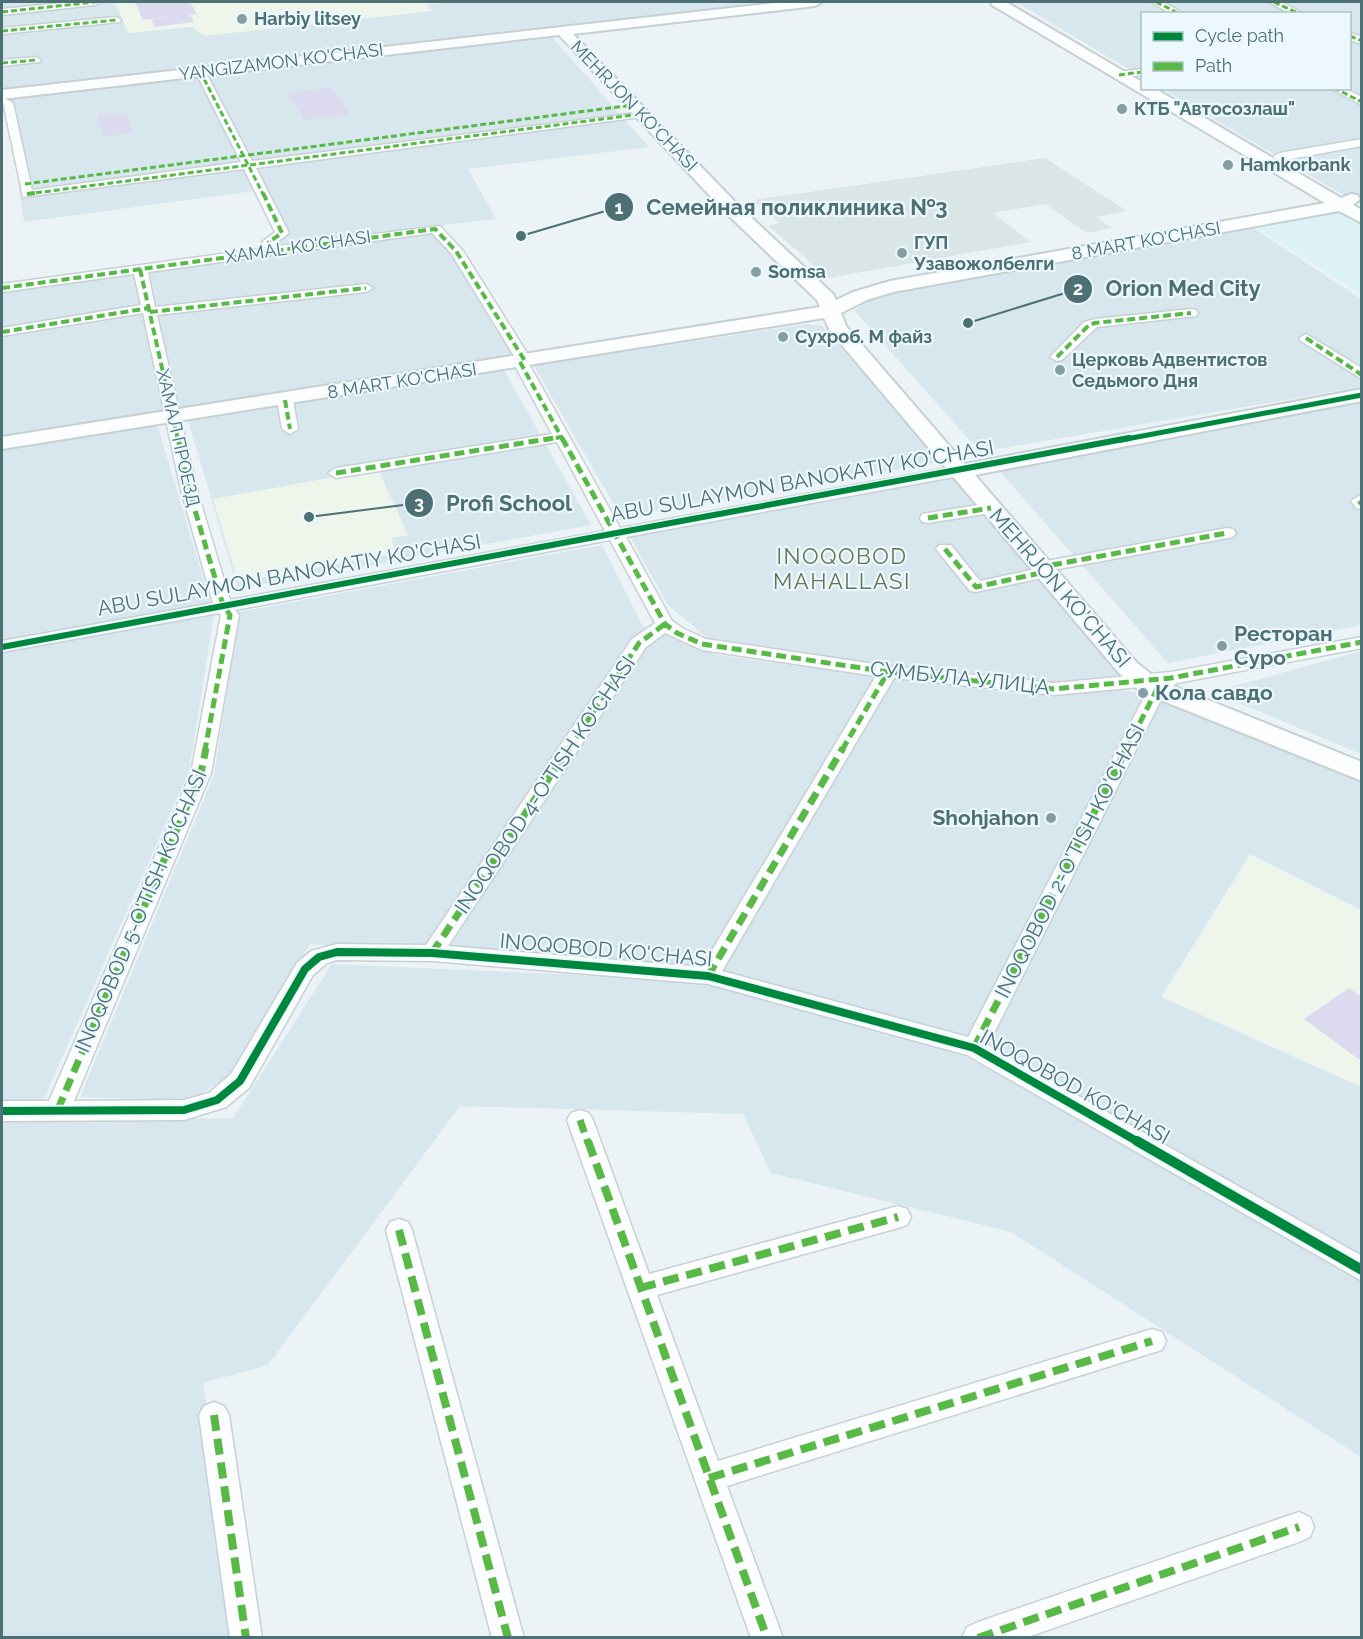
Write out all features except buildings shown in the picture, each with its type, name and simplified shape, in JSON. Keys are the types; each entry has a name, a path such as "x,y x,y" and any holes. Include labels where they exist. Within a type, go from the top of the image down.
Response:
{"main road":[{"name":"YANGIZAMON KO'CHASI","path":"561,29 780,2"},
{"name":"YANGIZAMON KO'CHASI","path":"2,94 815,2"},
{"path":"997,2 1141,87"},
{"path":"1016,2 1140,74"},
{"name":"MEHRJON KO'CHASI","path":"561,29 732,209 809,281 832,312 844,321 964,470 1049,568"},
{"path":"1146,90 1346,202"},
{"path":"1165,90 1279,157 1346,202 1362,218"},
{"name":"8 MART KO'CHASI","path":"832,312 848,286 1346,202"},
{"name":"8 MART KO'CHASI","path":"2,443 832,312 860,296 890,287 1346,202"},
{"path":"809,281 827,288 848,286"},
{"path":"801,317 818,318 832,312"},
{"name":"ABU SULAYMON BANOKATIY KO'CHASI","path":"964,470 1362,395"},
{"name":"MEHRJON KO'CHASI","path":"964,470 991,508 1137,655 1157,682 1362,772"},
{"name":"MEHRJON KO'CHASI","path":"1157,682 1362,757"}],"street":[{"path":"2,12 95,2"},
{"path":"1156,2 1176,12"},
{"path":"1274,2 1296,12"},
{"path":"2,31 116,20"},
{"path":"2,63 36,60"},
{"path":"200,71 282,233 269,242 273,251"},
{"path":"1119,75 1140,74"},
{"path":"1338,90 1362,102"},
{"path":"2,100 7,103 27,194 246,160 637,110"},
{"path":"1279,157 1362,142"},
{"name":"XAMAL KO'CHASI","path":"2,288 438,230 456,251 523,362"},
{"name":"ХАМАЛ ПРОЕЗД","path":"140,269 189,490 223,605"},
{"path":"2,332 149,310 366,288"},
{"path":"1057,357 1095,323 1191,313"},
{"path":"1306,338 1324,351 1331,352 1362,375"},
{"path":"523,362 561,437 665,624"},
{"path":"285,400 290,429"},
{"path":"336,473 561,437"},
{"name":"ABU SULAYMON BANOKATIY KO'CHASI","path":"2,647 964,470"},
{"path":"928,518 991,508"},
{"path":"945,549 976,587 1049,568 1227,533"},
{"name":"INOQOBOD 5-O'TISH KO'CHASI","path":"58,1109 201,773 230,615 223,605"},
{"name":"СУМБУЛА УЛИЦА","path":"665,624 690,639 716,647 888,672 1041,689 1157,682 1362,642"},
{"name":"INOQOBOD 4-O'TISH KO'CHASI","path":"432,953 639,643 665,624"},
{"path":"708,976 888,672"},
{"name":"INOQOBOD 2-O'TISH KO'CHASI","path":"974,1048 1157,682"},
{"name":"INOQOBOD KO'CHASI","path":"2,1111 184,1110 217,1100 240,1081 311,962 337,952 432,953 708,976 974,1048 1362,1270"},
{"path":"579,1120 767,1638"},
{"path":"640,1288 898,1218"},
{"path":"399,1230 507,1638"},
{"path":"709,1478 1152,1341"},
{"path":"214,1415 246,1638"},
{"path":"978,1638 1299,1527"}],"shaded area":[{"path":"2,2 780,2 2,94"},
{"name":"Harbiy litsey","path":"115,2 455,2 427,4 432,11 204,36 192,27 128,33"},
{"path":"135,2 190,2 197,14 190,15 194,22 155,27 151,20 171,17 143,20"},
{"path":"1016,2 1361,2 1361,205 1164,90 1351,90 1351,12 1141,12 1141,76"},
{"path":"552,37 649,147 468,169 496,219 280,244 254,191 24,222 6,98"},
{"path":"332,87 350,114 304,120 287,93"},
{"path":"126,112 134,133 104,136 97,116"},
{"path":"1045,158 1127,211 1096,217 1112,228 1087,233 1045,204 993,213 1031,242 829,278 768,226 779,223 753,200"},
{"path":"1337,209 1361,224 1361,295 1251,224"},
{"path":"1252,227 1361,299 1361,387 980,452 854,310 879,294"},
{"path":"435,229 525,361 2,443 2,288"},
{"path":"807,324 822,326 940,462 621,517 534,366"},
{"path":"504,370 591,525 238,589 188,420"},
{"path":"1361,402 1361,625 1168,663 995,466"},
{"path":"157,424 214,615 189,771 43,1101 2,1103 2,450"},
{"path":"378,469 408,535 391,538 397,553 238,582 213,499"},
{"path":"954,475 1125,674 1039,687 711,641 668,605 628,533"},
{"path":"602,545 643,627 716,655 1027,695 1123,690 1164,697 1361,780 1361,910 1250,854 1161,997 1361,1087 1361,1262 971,1039 705,967 310,944 235,1071 193,1100 80,1097 214,775 239,612"},
{"path":"1361,651 1361,754 1213,692"},
{"path":"1251,855 1361,910 1361,1086 1163,997"},
{"path":"332,964 690,980 960,1053 1361,1279 1361,1457 1011,1232 771,1173 743,1114 460,1106 268,1365 203,1383 243,1637 2,1637 2,1122 233,1118"},
{"path":"1349,988 1361,997 1361,1061 1304,1019"}],"marked path":[{"path":"2,12 95,2"},
{"path":"1156,2 1176,12"},
{"path":"1274,2 1296,12"},
{"path":"2,31 116,20"},
{"path":"1351,36 1362,41"},
{"path":"2,63 36,60"},
{"path":"200,71 279,225 282,233 269,242 273,251"},
{"path":"1119,75 1141,72"},
{"path":"1338,90 1362,102"},
{"path":"25,184 633,105"},
{"path":"27,194 641,114"},
{"path":"2,288 435,229 456,251 525,361"},
{"path":"58,1109 201,773 230,615 223,605 189,490 140,269"},
{"path":"150,312 366,288"},
{"path":"2,332 149,308"},
{"path":"1057,357 1089,325 1095,323 1191,313"},
{"path":"1306,338 1362,375"},
{"path":"520,362 665,624 677,633 702,644 888,672 1054,689 1171,678 1362,642"},
{"path":"285,400 290,429"},
{"path":"336,473 561,437"},
{"path":"1359,501 1362,504"},
{"path":"928,518 991,508"},
{"path":"1052,565 1227,533"},
{"path":"945,549 976,587 1045,572"},
{"path":"432,953 639,643 665,624"},
{"path":"708,976 888,672"},
{"path":"974,1048 1157,689"},
{"path":"580,1120 767,1638"},
{"path":"640,1288 898,1217"},
{"path":"399,1230 508,1638"},
{"path":"709,1478 1152,1341"},
{"path":"214,1415 246,1638"},
{"path":"978,1638 1299,1527"}],"cycle path":[{"path":"2,647 1362,395"},
{"path":"2,1111 184,1110 217,1100 240,1081 305,969 319,957 337,952 432,953 708,976 974,1048 1362,1270"}],"place":[{"name":"Harbiy litsey","path":"242,19"},
{"name":"КТБ \"Автосозлаш\"","path":"1122,109"},
{"name":"Hamkorbank","path":"1228,165"},
{"name":"Семейная поликлиника №3","path":"521,236"},
{"name":"ГУП Узавожолбелги","path":"902,253"},
{"name":"Somsa","path":"756,272"},
{"name":"Orion Med City","path":"968,323"},
{"name":"Сухроб. М файз","path":"783,337"},
{"name":"Церковь Адвентистов Седьмого Дня","path":"1060,370"},
{"name":"Profi School","path":"309,517"},
{"name":"Ресторан Суро","path":"1222,646"},
{"name":"Кола савдо","path":"1143,693"},
{"name":"Shohjahon","path":"1051,818"}],"district":[{"name":"INOQOBOD MAHALLASI","path":"842,568"}]}
